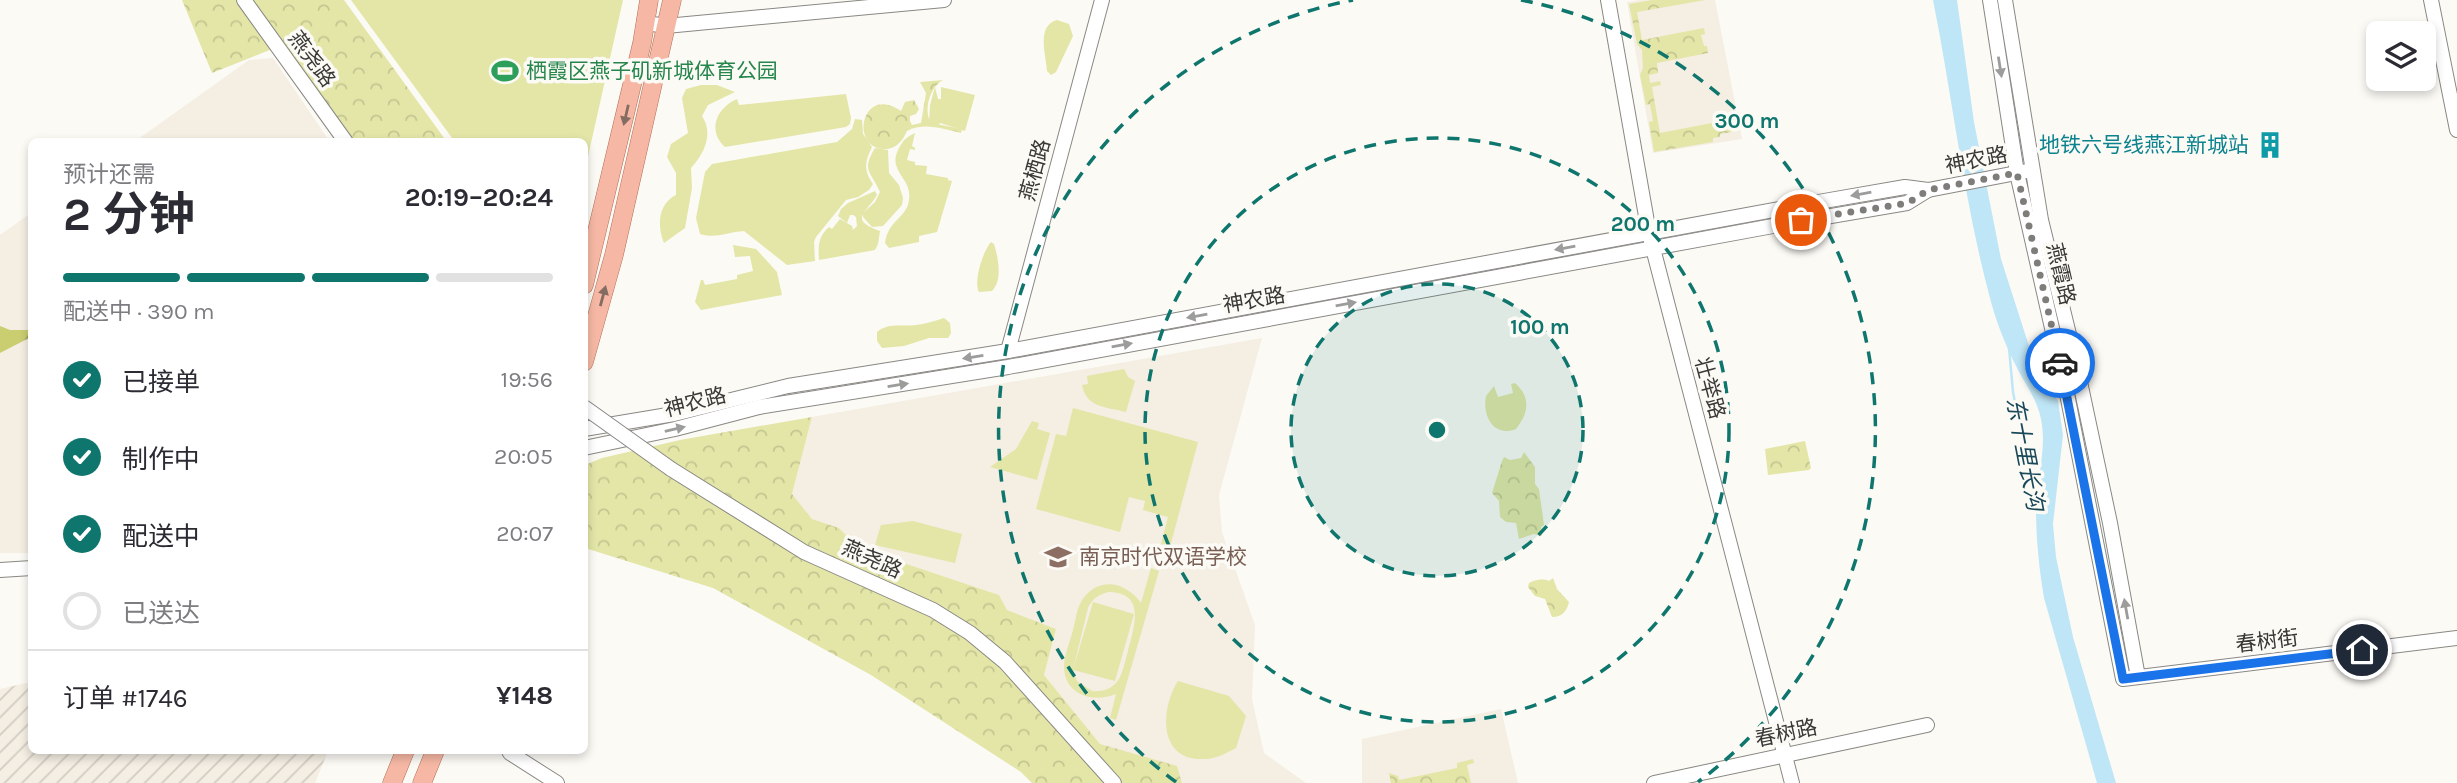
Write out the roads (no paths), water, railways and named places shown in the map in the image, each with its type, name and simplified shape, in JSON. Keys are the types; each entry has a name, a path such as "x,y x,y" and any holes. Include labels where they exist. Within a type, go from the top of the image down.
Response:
{"main road":[{"path":"588,270 646,23 649,0"},
{"path":"588,348 614,255 672,0"},
{"path":"392,783 404,754"},
{"path":"422,783 434,754"}],"street":[{"name":"燕尧路","path":"244,0 343,138"},
{"path":"646,23 666,26 944,0"},
{"name":"燕栖路","path":"1008,351 1102,0"},
{"name":"壮举路","path":"1608,0 1653,248 1792,783"},
{"name":"燕霞路","path":"1990,0 2123,679"},
{"name":"燕霞路","path":"2005,0 2024,172 2110,523 2138,677"},
{"path":"2431,0 2457,128"},
{"name":"神农路","path":"588,428 674,414 788,386 1008,351 1905,187 1928,190 2024,172"},
{"name":"神农路","path":"588,448 759,407 1008,367 1908,203 1928,190"},
{"name":"燕尧路","path":"588,410 671,469 804,552 933,610 971,633 1006,662 1114,783"},
{"path":"0,570 28,568"},
{"name":"春树街","path":"2123,679 2457,638"},
{"name":"春树路","path":"1654,783 1927,725"},
{"path":"512,754 557,783"}],"water":[{"path":"1933,0 1957,0 1974,122 2001,259 2029,346 2058,401 2063,435 2053,524 2056,557 2073,637 2116,783 2097,783 2044,598 2036,519 2043,441 2041,419 2034,398 2005,343 1991,302 1966,189"}],"waterway":[{"name":"东十里长沟","path":"2009,348 2013,392 2037,514"}],"place":[{"name":"栖霞区燕子矶新城体育公园","path":"505,71"},
{"name":"地铁六号线燕江新城站","path":"2270,145"},
{"name":"南京时代双语学校","path":"1058,557"}]}
